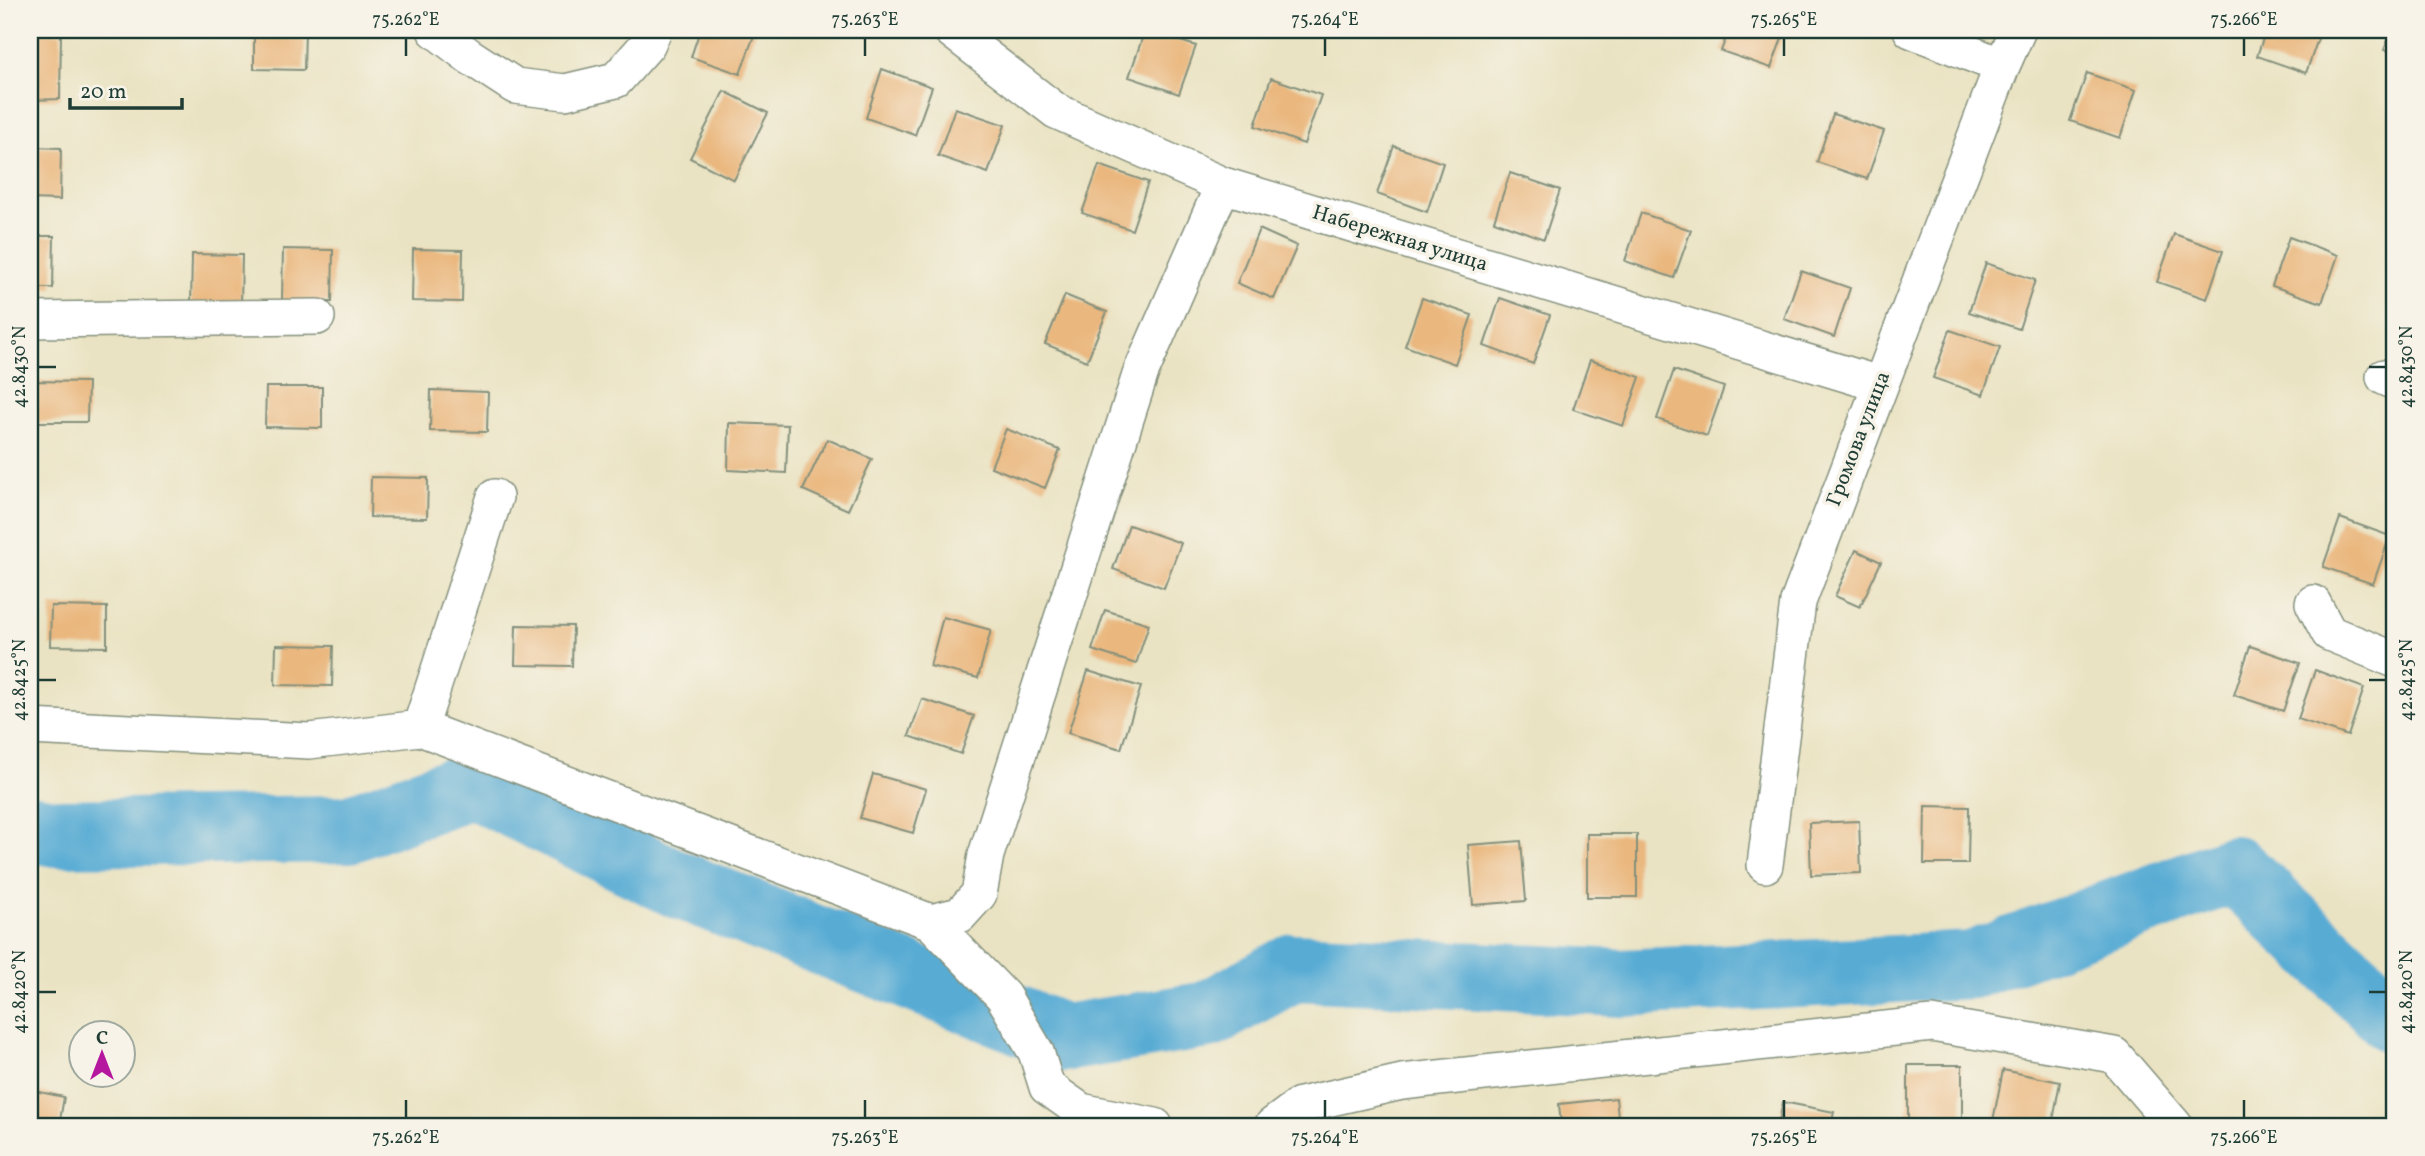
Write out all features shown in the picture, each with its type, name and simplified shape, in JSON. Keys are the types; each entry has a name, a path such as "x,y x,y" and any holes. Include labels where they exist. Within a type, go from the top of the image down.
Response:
{"street":[{"path":"435,30 515,86 565,92 616,80 647,45 654,30"},
{"name":"Набережная улица","path":"951,30 1056,111 1223,185 1879,384"},
{"path":"1911,30 2002,66"},
{"name":"Громова улица","path":"1765,865 1798,602 1879,384 2018,30"},
{"path":"932,922 960,915 979,894 986,855 1142,372 1223,185"},
{"path":"30,320 317,317"},
{"path":"420,728 495,497"},
{"path":"2313,603 2329,633 2395,660"},
{"path":"30,727 309,741 420,728 932,922 1003,996 1036,1052 1047,1087 1081,1111 1155,1126"},
{"path":"1272,1126 1300,1105 1402,1082 1932,1024 2114,1055 2175,1126"}],"building":[{"path":"254,30 305,30 304,70 254,69"},
{"path":"700,30 756,30 740,74 691,57"},
{"path":"1145,30 1196,46 1179,94 1129,77"},
{"path":"1675,30 1694,30 1691,36"},
{"path":"1729,30 1785,30 1771,68 1721,51"},
{"path":"2266,30 2321,30 2306,73 2257,56"},
{"path":"2392,30 2395,30 2395,54 2384,50"},
{"path":"30,33 61,33 60,99 30,100"},
{"path":"882,69 932,87 915,135 866,118"},
{"path":"2087,73 2136,90 2120,138 2070,121"},
{"path":"1271,78 1321,95 1304,144 1255,126"},
{"path":"724,91 768,113 734,180 690,158"},
{"path":"955,108 1005,125 988,173 938,156"},
{"path":"1833,114 1884,131 1867,179 1817,162"},
{"path":"1394,146 1443,163 1427,212 1377,194"},
{"path":"30,147 61,148 60,200 30,199"},
{"path":"1099,165 1148,182 1132,230 1082,213"},
{"path":"1510,173 1560,190 1544,239 1494,221"},
{"path":"1641,213 1691,230 1674,278 1625,261"},
{"path":"1259,229 1297,246 1274,299 1237,283"},
{"path":"2174,234 2223,251 2207,299 2157,282"},
{"path":"30,236 54,236 53,288 30,288"},
{"path":"2289,237 2338,255 2322,303 2272,286"},
{"path":"283,249 333,250 332,302 282,301"},
{"path":"413,249 463,250 462,302 412,301"},
{"path":"192,254 242,255 241,307 191,306"},
{"path":"1986,263 2035,280 2019,329 1969,312"},
{"path":"1801,271 1850,288 1834,337 1784,319"},
{"path":"1065,295 1107,312 1087,361 1045,344"},
{"path":"1422,298 1472,315 1455,364 1405,346"},
{"path":"1500,298 1550,315 1533,364 1484,346"},
{"path":"1950,330 2000,347 1983,395 1933,378"},
{"path":"1590,360 1640,377 1623,426 1573,409"},
{"path":"1674,370 1724,387 1707,436 1657,419"},
{"path":"31,381 88,382 87,422 30,422"},
{"path":"266,387 322,387 322,428 265,427"},
{"path":"431,390 488,392 487,432 430,431"},
{"path":"729,423 788,425 786,473 728,470"},
{"path":"1006,429 1060,450 1045,488 991,467"},
{"path":"827,439 872,459 848,510 803,490"},
{"path":"371,477 428,478 427,518 370,517"},
{"path":"2340,518 2390,536 2373,584 2323,567"},
{"path":"1129,525 1181,543 1164,588 1113,569"},
{"path":"1856,550 1881,562 1860,607 1835,596"},
{"path":"51,606 107,607 107,647 50,646"},
{"path":"1105,610 1149,624 1136,664 1092,650"},
{"path":"943,617 991,630 978,678 930,666"},
{"path":"516,625 573,626 572,666 515,665"},
{"path":"276,645 333,646 332,686 275,685"},
{"path":"2250,646 2300,663 2283,711 2234,695"},
{"path":"2315,670 2364,688 2348,736 2298,719"},
{"path":"1088,671 1141,687 1121,749 1068,733"},
{"path":"922,699 974,716 961,754 909,736"},
{"path":"873,774 926,789 913,833 860,818"},
{"path":"1925,806 1969,807 1968,864 1924,864"},
{"path":"1859,821 1861,873 1811,875 1809,823"},
{"path":"1587,834 1637,834 1637,897 1587,897"},
{"path":"1521,841 1526,901 1473,905 1468,845"},
{"path":"1908,1065 1962,1065 1962,1126 1908,1126"},
{"path":"2003,1070 2060,1082 2052,1126 1992,1126"},
{"path":"30,1090 64,1097 59,1126 30,1126"},
{"path":"1616,1098 1619,1126 1561,1126 1559,1104"},
{"path":"1783,1102 1834,1112 1831,1126 1778,1126"},
{"path":"217,1122 236,1125 236,1126 217,1126"}],"waterway":[{"path":"30,828 57,833 349,829 472,784 677,884 1064,1038 1208,1015 1294,967 1623,983 1972,965 2234,869 2395,1021"}]}
